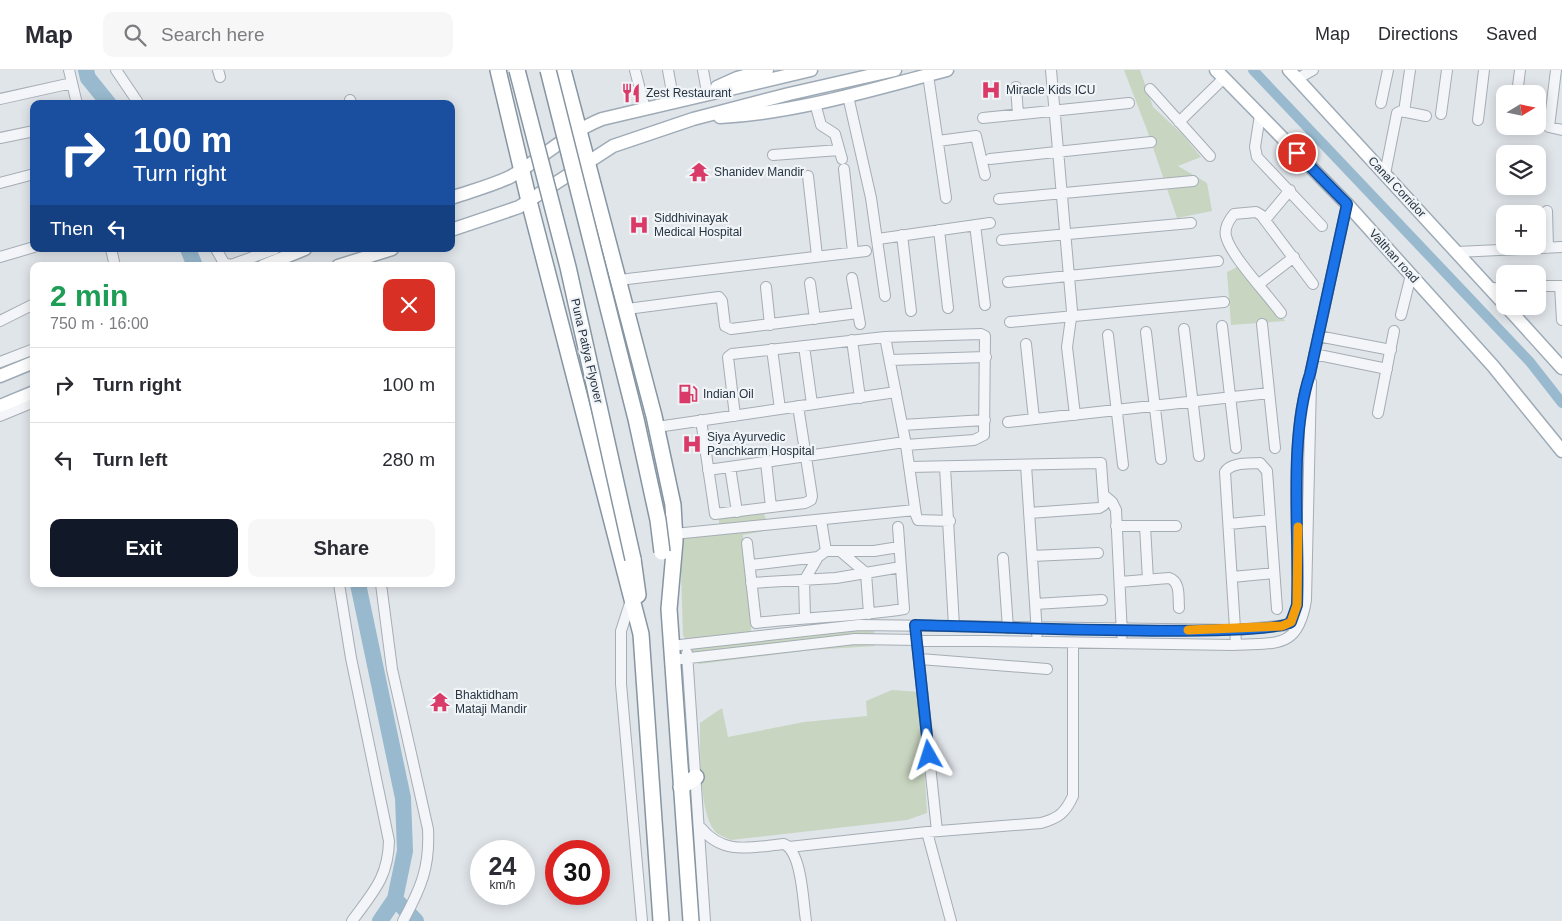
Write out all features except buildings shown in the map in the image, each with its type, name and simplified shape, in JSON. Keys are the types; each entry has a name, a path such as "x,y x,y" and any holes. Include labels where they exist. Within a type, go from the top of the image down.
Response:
{"highway":[{"path":"498,70 529,201 641,634 661,921"},
{"name":"Puna Patiya Flyover","path":"517,70 568,267 633,559 641,634"},
{"path":"548,70 636,419 658,520 669,609 677,650 682,787 691,921"},
{"path":"563,70 627,309 668,478 674,534 669,609"},
{"path":"682,787 696,777"}],"main road":[{"path":"692,98 707,92 737,74 767,70"},
{"path":"455,197 494,184 521,169 580,128 602,119 784,78 811,70"},
{"path":"455,229 510,211 529,201 588,160 613,146 693,119 789,94 895,70"},
{"path":"693,119 754,115 848,96 947,70"},
{"name":"Valthan road","path":"1220,74 1347,204 1499,373 1562,451"},
{"name":"Canal Corridor","path":"1293,74 1496,295"},
{"path":"273,262 298,252"},
{"path":"351,262 383,252"},
{"name":"Canal Corridor","path":"1513,315 1562,368"},
{"path":"0,376 30,364"},
{"path":"0,406 30,394"}],"street":[{"path":"69,70 77,100"},
{"path":"116,70 136,100"},
{"path":"635,70 645,109"},
{"path":"703,70 707,92"},
{"path":"1051,70 1069,276 1071,316 1067,347 1075,415"},
{"path":"1293,74 1313,70"},
{"path":"1381,103 1388,70"},
{"path":"1404,112 1410,70"},
{"path":"1441,114 1447,70"},
{"path":"1478,120 1484,70"},
{"path":"1518,85 1520,70"},
{"path":"1556,70 1549,127 1562,130"},
{"path":"671,71 674,103"},
{"path":"1179,122 1220,74"},
{"path":"928,75 946,198"},
{"path":"0,99 72,83"},
{"path":"1016,87 1018,114"},
{"path":"1150,89 1210,156"},
{"path":"848,96 871,198 885,296"},
{"path":"815,103 821,125 835,134 841,160 853,252"},
{"path":"983,118 1129,103"},
{"path":"1385,174 1397,113 1404,112 1426,116"},
{"path":"1260,115 1255,152 1257,157 1322,226"},
{"path":"0,138 30,132"},
{"path":"938,141 976,136 984,175"},
{"path":"990,159 1151,142"},
{"path":"773,155 841,160"},
{"path":"0,182 30,175"},
{"path":"808,176 817,256"},
{"path":"999,199 1193,181"},
{"path":"1265,220 1290,190"},
{"path":"677,650 859,625 1037,629 1236,630 1288,625 1294,616 1298,594 1299,442 1303,397 1310,374 1347,204"},
{"path":"1547,211 1548,248 1562,247"},
{"path":"1281,313 1231,248 1225,234 1227,222 1234,214 1256,212 1265,220 1313,284"},
{"path":"1002,240 1191,222"},
{"path":"878,238 990,223"},
{"path":"975,225 985,305"},
{"path":"939,230 948,308"},
{"path":"902,235 911,311"},
{"path":"0,257 30,248"},
{"path":"1457,252 1496,249"},
{"path":"619,280 866,251"},
{"path":"242,262 268,252"},
{"path":"358,262 371,256"},
{"path":"1259,284 1294,257"},
{"path":"1008,282 1218,261"},
{"path":"1402,315 1410,274"},
{"path":"627,309 719,297 722,301 727,328 815,319 859,318 852,278"},
{"path":"810,283 815,319"},
{"path":"1546,286 1561,286 1562,320"},
{"path":"766,287 770,325"},
{"path":"1490,288 1496,288"},
{"path":"1010,322 1224,302"},
{"path":"0,321 30,306"},
{"path":"1262,324 1275,448"},
{"path":"1222,326 1236,448"},
{"path":"1184,329 1199,456"},
{"path":"1378,413 1394,331"},
{"path":"1146,332 1161,460"},
{"path":"708,470 905,443 980,438 984,435 986,420 986,340 981,334 885,337 729,355 735,416"},
{"path":"1108,335 1123,465"},
{"path":"1318,336 1390,350"},
{"path":"885,337 918,520 950,521"},
{"path":"852,340 860,398"},
{"path":"1026,344 1034,419"},
{"path":"804,346 812,404"},
{"path":"772,349 780,409"},
{"path":"0,362 30,351"},
{"path":"1314,354 1387,369"},
{"path":"890,360 986,357"},
{"path":"677,650 688,658 855,639 1236,644 1283,641 1299,629 1303,617 1309,475 1310,374"},
{"path":"657,427 896,392"},
{"path":"1008,422 1269,393"},
{"path":"0,416 30,404"},
{"path":"701,420 715,514 738,512 810,500 812,496 798,406"},
{"path":"902,425 986,420"},
{"path":"766,462 771,507"},
{"path":"909,468 1101,463 1105,496 1104,505 1099,508 1029,513"},
{"path":"1236,644 1225,472 1227,468 1234,465 1260,463 1267,470 1277,609"},
{"path":"1026,465 1037,642"},
{"path":"730,467 738,512"},
{"path":"945,467 950,521 954,626"},
{"path":"1105,496 1114,505 1120,582 1122,643"},
{"path":"674,534 915,510"},
{"path":"805,617 804,581 822,554 821,520"},
{"path":"1229,524 1270,520"},
{"path":"1116,526 1176,526"},
{"path":"1144,526 1148,580"},
{"path":"747,543 751,565 756,623 805,617 869,614 904,608 898,527"},
{"path":"751,565 840,551 874,551 900,547"},
{"path":"840,551 866,574 869,614"},
{"path":"1032,556 1098,552"},
{"path":"1003,558 1008,628"},
{"path":"751,582 804,581 866,574 877,569 901,567"},
{"path":"1232,577 1274,573"},
{"path":"1120,582 1174,580 1177,585 1179,608"},
{"path":"339,587 350,658 389,841 389,861 382,878 352,921"},
{"path":"381,587 392,669 428,829 429,849 422,885 404,921"},
{"path":"631,600 621,631 622,684 642,921"},
{"path":"1035,604 1102,600"},
{"path":"915,625 920,660 932,832 951,921"},
{"path":"789,847 1041,823 1056,819 1066,810 1073,796 1073,643"},
{"path":"677,650 688,658"},
{"path":"688,658 701,828 705,921"},
{"path":"920,660 1047,669"},
{"path":"701,828 710,839 722,846 742,847 784,844 789,847 794,852 798,867 806,921"}],"green space":[{"path":"1124,70 1140,70 1153,107 1182,134 1201,157 1178,166 1207,183 1212,211 1177,218"},
{"path":"1241,265 1285,321 1231,325 1227,272"},
{"path":"763,511 770,530 743,535 752,641 874,629 875,646 812,650 699,664 683,635 680,538 719,535 719,518"},
{"path":"892,690 920,692 927,813 907,820 731,840 715,832 705,809 703,795 700,763 700,723 722,708 728,737 804,722 867,716 866,701"}],"waterway":[{"path":"86,70 88,78 106,100"},
{"path":"1253,70 1530,362 1562,403"},
{"path":"189,252 193,262"},
{"path":"359,587 403,798 405,851 395,899 380,921"},
{"path":"395,899 416,921"}],"slow traffic":[{"path":"1188,630 1236,630 1288,625 1294,616 1297,605 1298,527"}],"place":[{"name":"Miracle Kids ICU","path":"991,90"},
{"name":"Zest Restaurant","path":"631,93"},
{"name":"Shanidev Mandir","path":"699,172"},
{"name":"Siddhivinayak Medical Hospital","path":"639,225"},
{"name":"Indian Oil","path":"688,394"},
{"name":"Siya Ayurvedic Panchkarm Hospital","path":"692,444"},
{"name":"Bhaktidham Mataji Mandir","path":"440,702"}],"route":[{"path":"929,755 915,625 1037,629 1236,630 1282,626 1288,625 1291,622 1297,605 1298,594 1299,442 1303,397 1310,374 1347,204 1297,153"}]}
